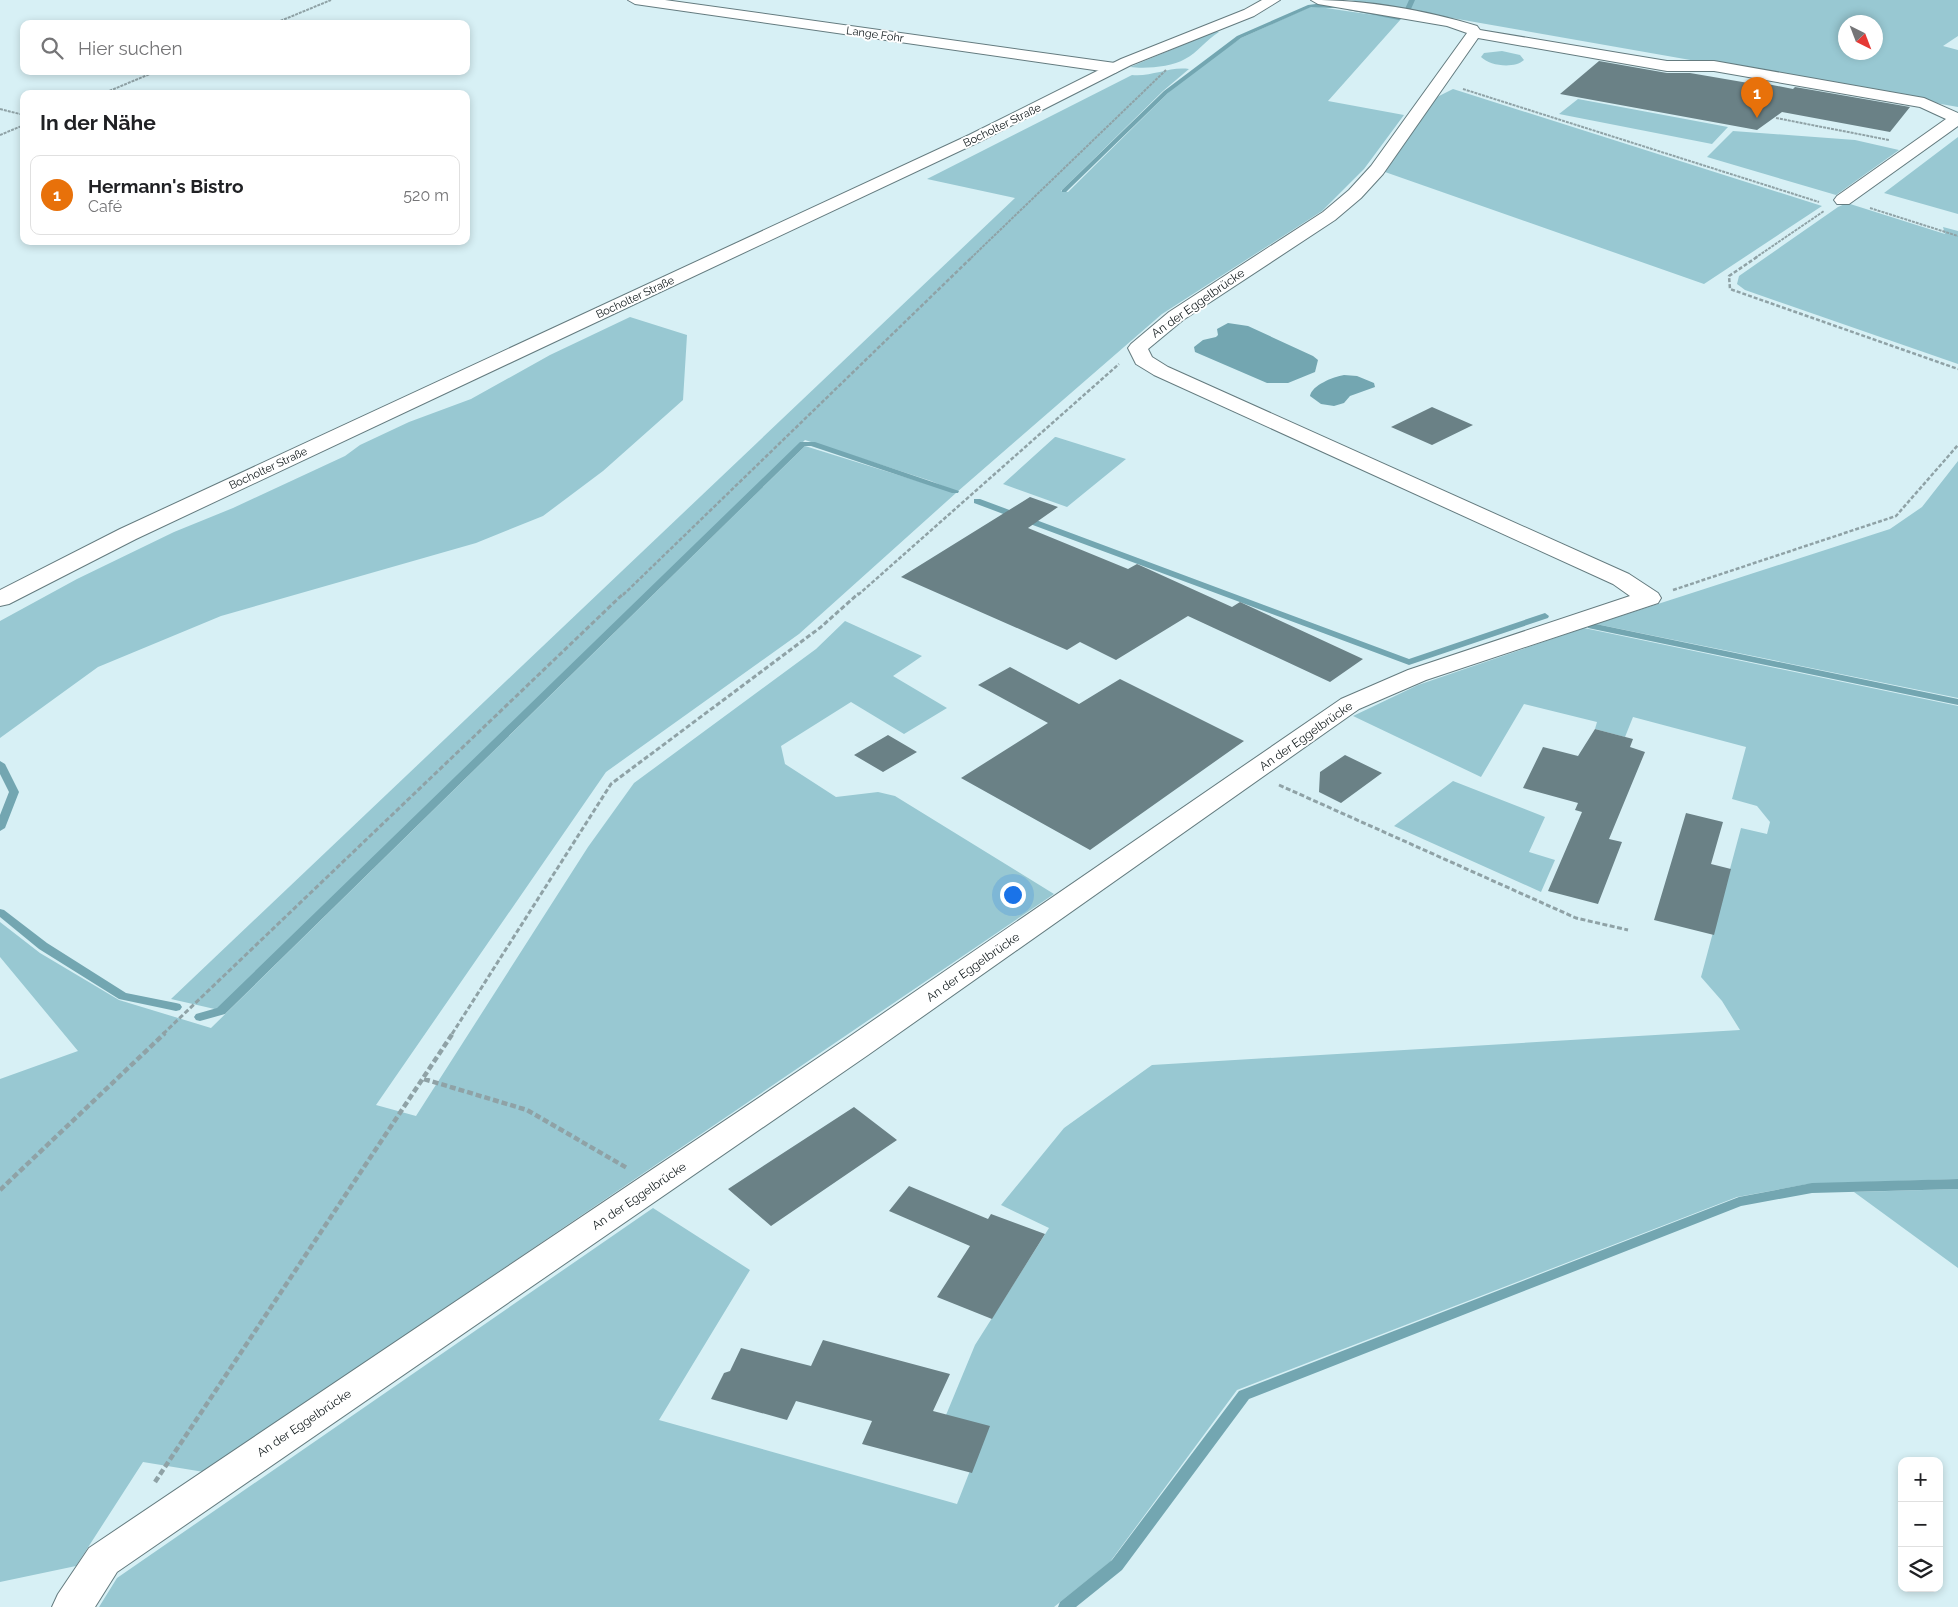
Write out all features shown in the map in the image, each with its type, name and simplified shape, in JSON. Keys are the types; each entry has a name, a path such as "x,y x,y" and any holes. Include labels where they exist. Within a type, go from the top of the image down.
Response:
{"street":[{"name":"Lange Fohr","path":"635,0 1115,68"},
{"name":"Bocholter Straße","path":"0,599 128,534 975,138 1115,68 1156,49 1249,13 1273,0"},
{"path":"1318,0 1450,22 1472,29 1474,33 1667,66 1714,66 1924,103 1957,119 1837,202"},
{"name":"An der Eggelbrücke","path":"1138,348 1152,334 1176,316 1329,216 1355,194 1377,170 1474,33"},
{"path":"1138,348 1143,360 1161,371 1621,579 1649,598"},
{"name":"An der Eggelbrücke","path":"72,1607 103,1560 656,1184 1253,773 1350,704 1400,682 1649,598"}],"path":[{"path":"283,20 331,0"},
{"path":"0,1190 518,695 1162,74"},
{"path":"112,90 147,75"},
{"path":"1437,83 1958,236"},
{"path":"0,109 20,114"},
{"path":"1776,118 1919,145"},
{"path":"0,135 20,128"},
{"path":"1837,202 1729,276 1730,289 1958,369"},
{"path":"153,1485 424,1079 611,784 821,627 1138,348"},
{"path":"1649,598 1896,516 1958,445"},
{"path":"1253,773 1576,918 1628,930"},
{"path":"424,1079 527,1110 656,1184"}],"shaded area":[{"path":"1349,0 1958,0 1958,36 1943,46 1958,50 1958,107"},
{"path":"1312,6 1401,19 1328,101 1404,115 1364,169 1322,211 1162,314 957,492 931,481 805,440 219,1010 171,999 1015,198 927,179 1132,75 1182,68 1189,69 1163,91 1061,191 1068,192 1170,91 1195,70 1241,38"},
{"path":"1216,31 1219,32 1194,53 1179,62 1158,67 1130,67"},
{"path":"1502,51 1520,55 1524,60 1514,65 1502,65 1490,63 1481,57 1484,53"},
{"path":"1453,89 1822,206 1704,284 1385,172 1437,97"},
{"path":"1578,99 1728,127 1712,144 1559,114"},
{"path":"1733,131 1855,140 1899,150 1836,195 1707,157"},
{"path":"1958,137 1958,214 1884,193"},
{"path":"1847,203 1945,234 1943,227 1958,231 1958,364 1745,290 1737,284 1739,276 1838,207"},
{"path":"630,317 687,335 683,400 603,471 543,516 476,543 221,616 98,667 0,738 0,621 77,579 174,532 233,508 345,456 360,445 409,422 471,399 550,355"},
{"path":"1228,323 1248,326 1313,356 1318,360 1315,372 1288,383 1267,383 1195,352 1194,347 1203,340 1216,337 1218,335 1217,329"},
{"path":"1344,375 1357,376 1374,383 1375,387 1350,396 1344,403 1334,406 1321,404 1310,396 1319,385"},
{"path":"1055,437 1126,459 1067,507 1003,484"},
{"path":"805,446 956,493 799,634 606,772 376,1105 416,1116 588,847 634,783 816,649 845,621 922,656 893,676 947,708 904,734 851,702 781,746 785,764 836,797 878,792 895,796 1054,894 204,1472 143,1462 76,1566 0,1582 0,1079 78,1051 0,957 0,922 40,953 119,1000 211,1028"},
{"path":"1958,461 1958,698 1596,624 1890,529 1922,507"},
{"path":"1584,628 1958,706 1958,1179 1808,1184 1737,1197 1237,1390 1110,1562 1054,1607 99,1607 117,1578 653,1208 750,1270 659,1420 957,1504 987,1427 946,1415 975,1345 1049,1228 1001,1205 1064,1128 1152,1065 1740,1030 1722,1001 1701,977 1741,828 1767,834 1770,822 1757,806 1732,799 1746,747 1633,717 1625,737 1595,729 1597,722 1524,704 1481,777 1353,716 1418,685"},
{"path":"1453,781 1545,817 1529,852 1555,860 1541,892 1394,826"},
{"path":"1958,1189 1958,1268 1854,1192"}],"building":[{"path":"1599,61 1667,73 1690,73 1760,85 1762,83 1793,89 1795,87 1910,107 1890,132 1782,112 1757,130 1560,94"},
{"path":"1432,407 1473,425 1432,445 1391,427"},
{"path":"1030,497 1058,507 1028,528 1128,569 1137,564 1232,607 1240,602 1363,659 1330,682 1188,616 1116,660 1080,642 1067,650 901,577"},
{"path":"1010,667 1079,704 1120,679 1244,741 1090,850 961,778 1048,723 978,685"},
{"path":"1595,729 1633,739 1630,747 1645,752 1609,839 1622,842 1598,904 1548,891 1582,812 1575,810 1578,803 1523,788 1543,747 1578,756"},
{"path":"888,735 917,752 883,772 854,755"},
{"path":"1345,755 1382,773 1341,803 1319,792 1320,772"},
{"path":"1686,813 1723,822 1711,864 1731,869 1714,935 1654,920"},
{"path":"854,1107 897,1140 771,1226 728,1189"},
{"path":"909,1186 988,1219 991,1214 1045,1234 992,1319 937,1297 970,1246 889,1211"},
{"path":"823,1340 950,1374 933,1411 990,1426 972,1473 862,1444 872,1421 796,1401 787,1420 711,1399 724,1373 730,1371 741,1348 811,1366"}],"waterway":[{"path":"1408,9 1412,0"},
{"path":"1064,191 1166,92 1239,37 1310,6 1336,7"},
{"path":"1350,9 1399,18"},
{"path":"200,1017 221,1011 803,444 812,444 955,491"},
{"path":"977,501 1409,662 1545,616"},
{"path":"1591,626 1958,702"},
{"path":"0,764 14,792 0,828"},
{"path":"0,912 43,946 123,996 176,1007"},
{"path":"1065,1607 1117,1565 1244,1395 1739,1202 1812,1188 1958,1184"}],"place":[{"name":"Hermann's Bistro","path":"1757,118"}]}
